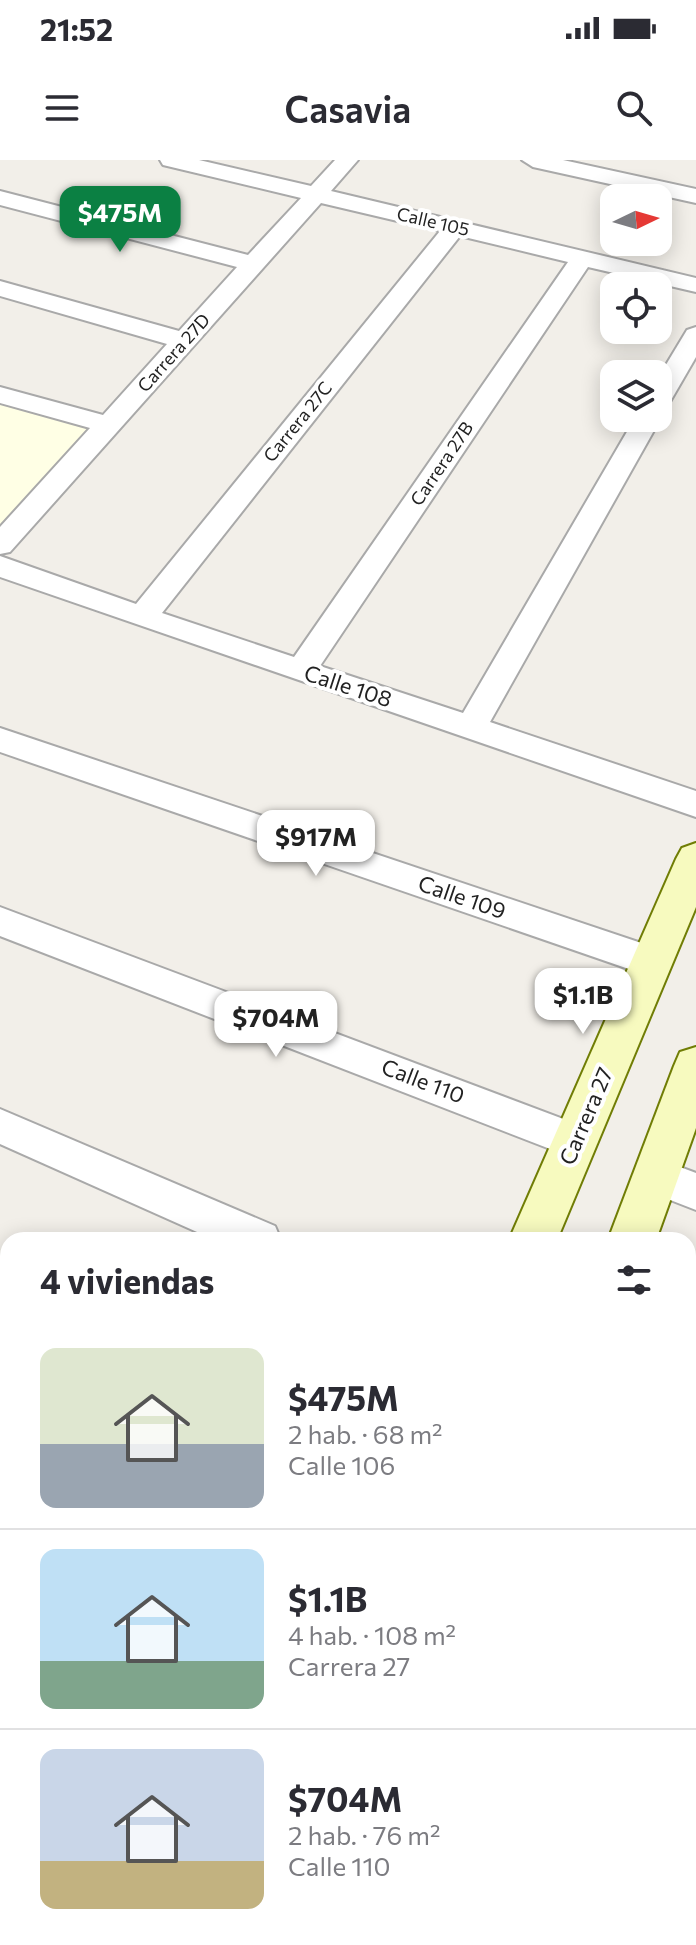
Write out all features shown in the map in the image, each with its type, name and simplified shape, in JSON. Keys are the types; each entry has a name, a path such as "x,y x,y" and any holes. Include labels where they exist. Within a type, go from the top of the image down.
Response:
{"main road":[{"name":"Carrera 27","path":"536,1232 696,859"},
{"path":"638,1232 676,1184 696,1066"}],"street":[{"name":"Calle 105","path":"171,160 696,285"},
{"name":"Carrera 27D","path":"0,545 347,160"},
{"path":"533,160 696,196"},
{"path":"632,182 649,160"},
{"path":"0,198 253,264"},
{"name":"Carrera 27C","path":"142,617 455,227"},
{"name":"Carrera 27B","path":"301,670 582,258"},
{"path":"0,288 185,341"},
{"path":"672,377 696,335"},
{"path":"0,395 110,425"},
{"path":"472,726 640,432"},
{"name":"Calle 108","path":"0,566 696,804"},
{"name":"Calle 109","path":"0,740 652,962"},
{"name":"Calle 110","path":"0,921 576,1141"},
{"path":"0,1126 242,1232"}],"shaded area":[{"path":"0,395 110,425 0,545"}]}
